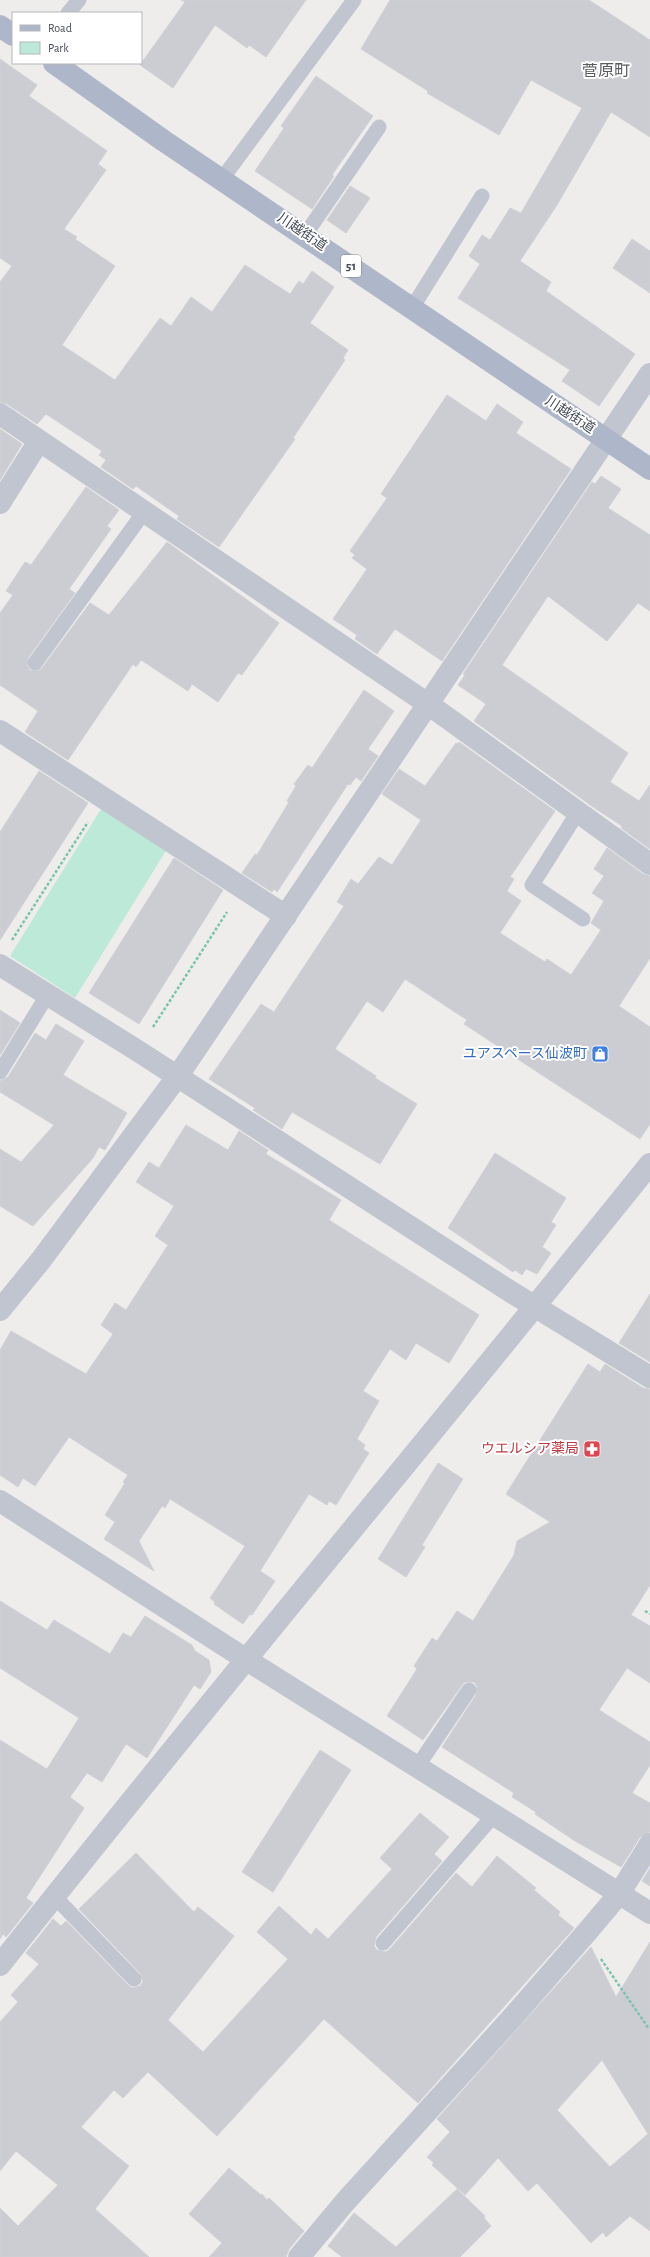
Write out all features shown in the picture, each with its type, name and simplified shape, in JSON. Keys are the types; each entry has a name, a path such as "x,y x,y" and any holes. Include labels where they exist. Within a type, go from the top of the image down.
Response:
{"main road":[{"path":"0,26 12,34"},
{"name":"川越街道","path":"55,64 222,179 650,468"}],"street":[{"path":"0,1310 41,1260 177,1077 608,439 650,374"},
{"path":"0,414 428,704 650,864"},
{"path":"0,503 40,441"},
{"path":"0,731 286,916"},
{"path":"0,965 138,1050 177,1077 511,1292 650,1377"},
{"path":"0,1965 54,1896 536,1307 650,1164"},
{"path":"0,1501 248,1660 650,1913"},
{"path":"299,2257 345,2202 511,2020 619,1894 650,1844"}],"lane":[{"path":"69,12 78,0"},
{"path":"222,179 354,0"},
{"path":"305,235 379,127"},
{"path":"412,308 482,196"},
{"path":"35,663 144,512"},
{"path":"578,812 532,885 582,919"},
{"path":"0,1072 48,994"},
{"path":"417,1766 469,1690"},
{"path":"383,1943 494,1815"},
{"path":"54,1896 134,1979"}],"path":[{"path":"9,945 103,798"},
{"path":"138,1050 243,888"},
{"path":"645,1611 650,1614"},
{"path":"586,1932 609,1972 649,2029"}],"green space":[{"path":"101,809 167,849 75,998 10,956"}],"building":[{"path":"181,0 306,0 266,57 249,45 247,48 215,25 173,88 140,65 185,2"},
{"path":"390,0 589,0 650,40 650,137 611,112 557,205 520,261 551,282 546,291 635,354 599,406 562,381 570,370 458,298 480,264 469,256 482,235 490,240 510,208 521,213 582,108 531,80 499,135 427,93 428,91 361,49"},
{"path":"0,59 37,85 29,96 107,151 98,164 106,170 64,229 77,237 75,239 115,266 62,345 115,380 160,318 171,326 191,297 212,312 245,265 290,294 299,281 303,284 312,271 334,287 310,323 348,350 343,358 345,360 293,438 295,439 219,547 177,519 179,516 136,486 133,489 101,467 106,460 99,455 102,451 46,414 37,424 7,404 0,402 0,282 12,266 0,258"},
{"path":"316,76 373,116 332,175 334,176 312,209 255,171 284,128 281,126"},
{"path":"350,186 370,198 346,233 327,220"},
{"path":"632,239 650,251 650,293 613,268"},
{"path":"447,395 486,421 497,404 523,422 516,433 571,469 442,661 395,629 377,654 355,639 357,635 333,619 367,569 352,558 355,555 350,551 387,498 381,494"},
{"path":"0,429 22,444 0,480"},
{"path":"601,476 621,489 608,508 650,535 650,611 638,603 607,641 548,596 502,665 628,753 610,782 639,801 650,785 650,849 621,828 622,826 593,807 474,721 486,704 458,685 465,675 463,674 592,482 595,484"},
{"path":"86,487 119,510 107,526 111,529 69,589 75,593 28,658 27,666 30,670 38,671 42,668 90,603 109,615 167,542 279,623 242,675 238,673 218,702 192,684 188,691 141,660 136,667 133,664 68,760 25,732 38,711 0,685 0,613 13,595 6,591 25,562 31,565"},
{"path":"364,690 394,711 368,749 378,756 361,781 356,777 350,785 348,784 277,892 274,889 272,892 242,873 255,854 257,855 289,802 287,801 296,786 294,784 308,765 312,768"},
{"path":"459,742 555,811 510,877 514,879 507,891 521,901 500,933 545,962 547,959 571,975 601,930 591,923 604,901 592,893 604,876 594,869 607,848 643,874 650,876 650,958 619,1006 650,1027 650,1124 640,1139 464,1024 467,1020 405,979 383,1012 367,1001 335,1049 376,1076 375,1078 417,1104 380,1164 292,1112 282,1129 253,1110 255,1108 209,1079 261,1004 274,1012 344,906 337,902 351,879 358,884 379,857 392,865 421,820 382,794 399,769 425,786 456,743 458,744"},
{"path":"39,771 88,803 0,940 0,832"},
{"path":"174,858 223,890 139,1024 89,993"},
{"path":"0,1010 20,1023 0,1055"},
{"path":"56,1024 84,1041 63,1075 127,1113 105,1150 99,1147 93,1158 33,1226 0,1206 0,1149 21,1162 54,1125 0,1092 0,1081 8,1077 35,1033 46,1040"},
{"path":"186,1125 228,1150 239,1131 268,1150 266,1154 341,1200 329,1220 479,1315 449,1363 416,1343 406,1360 390,1349 363,1391 379,1401 357,1439 365,1445 363,1449 369,1453 336,1505 329,1501 327,1505 309,1494 260,1571 275,1581 252,1615 250,1614 243,1624 214,1604 215,1602 210,1598 245,1546 170,1499 165,1508 162,1506 139,1541 154,1571 104,1539 115,1522 105,1515 125,1483 123,1482 128,1475 69,1437 35,1486 23,1478 18,1487 0,1475 0,1350 11,1331 86,1374 113,1334 101,1325 115,1303 126,1310 168,1245 155,1236 174,1206 136,1182 149,1162 159,1168"},
{"path":"495,1153 566,1198 551,1222 556,1225 542,1247 551,1253 537,1274 526,1269 522,1275 515,1270 513,1272 448,1228"},
{"path":"650,1294 650,1362 619,1343"},
{"path":"588,1364 600,1372 605,1364 643,1388 650,1389 650,1585 631,1615 650,1626 650,1683 627,1668 599,1710 650,1742 650,1765 632,1793 650,1803 650,1832 640,1837 621,1867 575,1841 535,1814 536,1812 512,1797 514,1793 442,1747 476,1695 477,1686 474,1682 465,1682 462,1685 423,1740 387,1716 417,1669 414,1666 432,1638 437,1641 457,1611 473,1621 514,1555 517,1541 550,1522 506,1494"},
{"path":"438,1463 463,1479 422,1545 425,1547 406,1577 378,1559"},
{"path":"0,1601 47,1630 54,1620 110,1654 123,1633 131,1637 145,1616 192,1645 195,1651 209,1660 211,1672 200,1689 194,1685 147,1758 126,1744 102,1782 87,1773 70,1797 84,1808 26,1898 33,1903 6,1937 3,1934 0,1939 0,1740 47,1769 79,1718 0,1668"},
{"path":"320,1750 351,1770 273,1892 242,1872"},
{"path":"420,1813 449,1837 434,1854 442,1861 376,1937 374,1946 377,1950 386,1952 390,1949 456,1873 472,1887 497,1856 536,1888 534,1890 560,1912 558,1915 574,1928 418,2103 324,2019 217,2136 148,2072 123,2098 114,2090 81,2127 129,2166 95,2209 149,2257 0,2257 0,2208 18,2226 58,2185 16,2151 0,2171 0,2022 18,2002 11,1995 39,1964 26,1953 53,1919 61,1926 66,1921 128,1985 132,1988 140,1986 143,1981 140,1973 79,1909 136,1853 194,1912 198,1907 234,1936 168,2020 203,2052 288,1959 257,1932 279,1906 311,1935 316,1928 328,1939 392,1869 380,1858"},
{"path":"650,1868 650,1886 642,1881"},
{"path":"650,1942 650,2231 630,2216 606,2237 603,2232 591,2243 537,2183 528,2191 498,2158 465,2195 432,2165 434,2163 427,2157 450,2132 437,2119 591,1947 616,1997","holes":["602,2060 648,2134 610,2167 557,2110"]},
{"path":"229,2168 261,2195 262,2194 267,2200 269,2198 304,2231 289,2249 286,2257 209,2257 222,2243 189,2214"},
{"path":"457,2189 485,2216 484,2218 491,2226 460,2257 342,2257 328,2246 354,2213 396,2247"}],"place":[{"name":"ユアスペース仙波町","path":"600,1054"},
{"name":"ウエルシア薬局","path":"592,1449"}],"district":[{"name":"菅原町","path":"606,71"}]}
